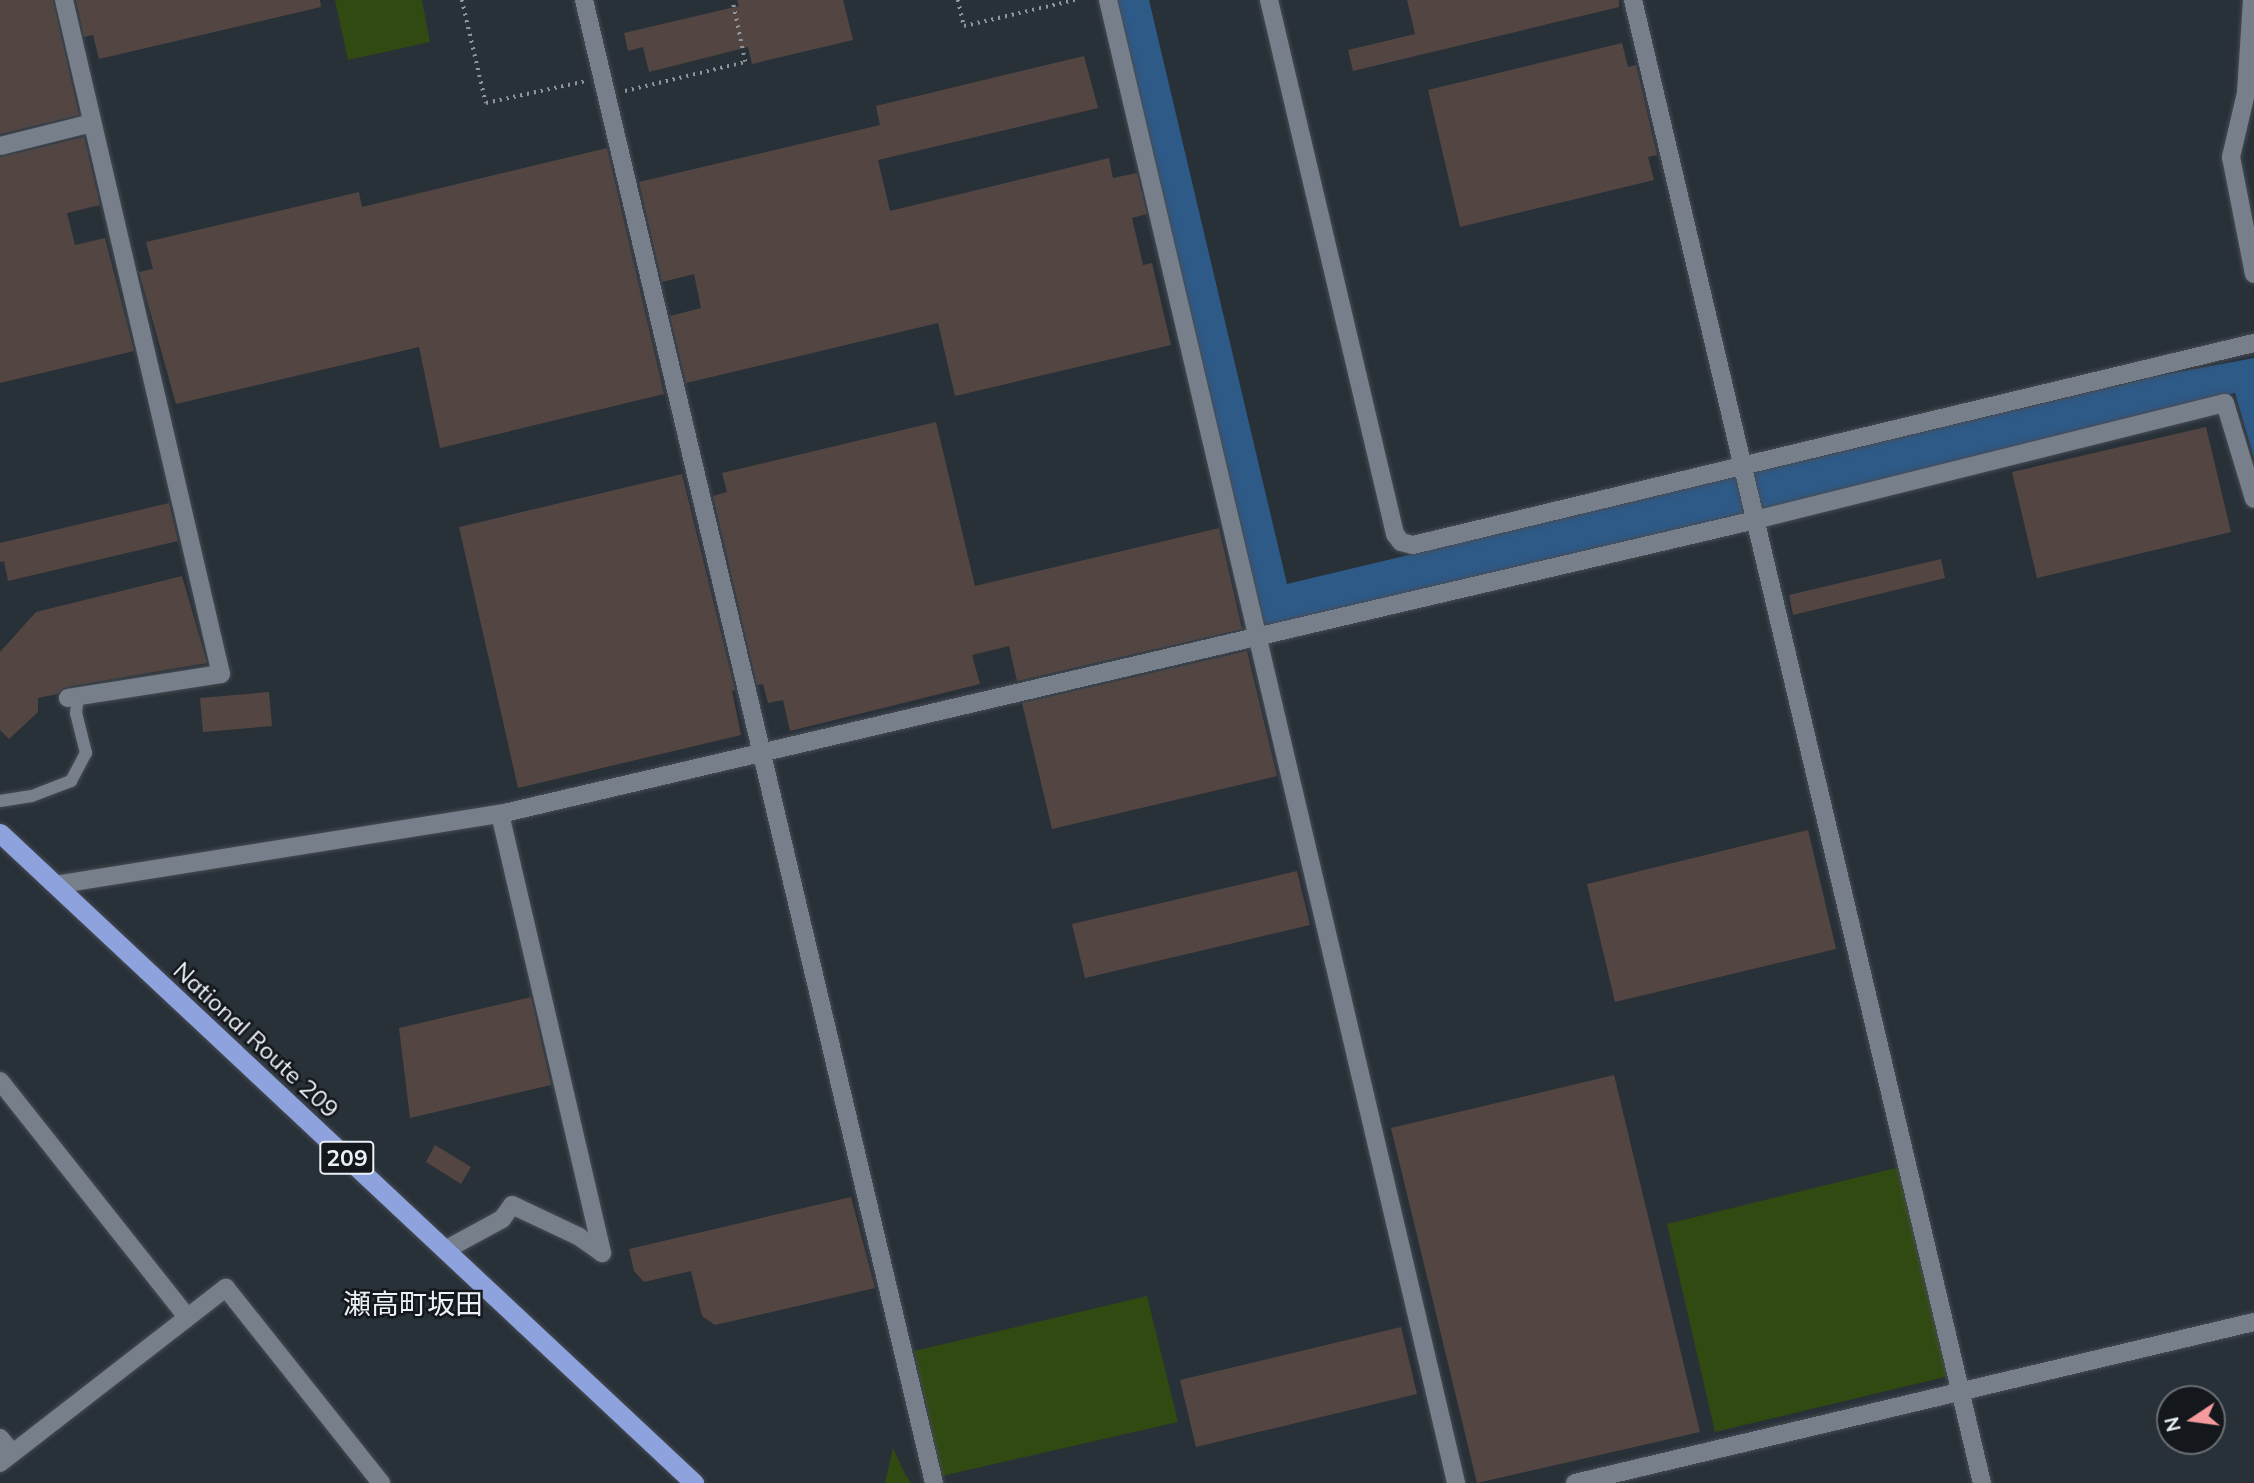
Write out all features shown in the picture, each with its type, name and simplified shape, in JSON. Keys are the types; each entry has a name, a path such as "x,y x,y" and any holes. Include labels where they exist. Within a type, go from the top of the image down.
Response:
{"highway":[{"name":"National Route 209","path":"0,833 694,1483"}],"street":[{"path":"64,0 221,674 73,697"},
{"path":"584,0 934,1483"},
{"path":"1108,0 1456,1483"},
{"path":"1269,0 1395,534 1401,542 1413,545 2254,343"},
{"path":"1633,0 1982,1483"},
{"path":"2252,0 2246,93 2231,158 2254,274"},
{"path":"0,146 92,123"},
{"path":"55,885 500,814 1755,520 2225,402 2254,499"},
{"path":"445,1250 502,1219 512,1205 578,1236 602,1253 500,814"},
{"path":"0,1081 187,1317"},
{"path":"0,1438 6,1458 226,1287 381,1483"},
{"path":"1575,1483 2254,1322"}],"lane":[{"path":"0,801 32,796 71,781 86,753 73,697"}],"path":[{"path":"462,0 486,103 745,62 732,0"},
{"path":"958,0 964,26 1075,0"}],"green space":[{"path":"335,0 422,0 430,42 348,60"},
{"path":"1900,1167 1949,1376 1715,1432 1667,1224"},
{"path":"1147,1296 1178,1422 942,1476 914,1351"},
{"path":"893,1448 905,1474 911,1483 885,1483"}],"water":[{"path":"1114,0 1149,0 1287,584 2162,375 2254,358 2254,458 2235,393 1781,506 1269,625 1263,622"}],"building":[{"path":"0,0 53,0 79,115 0,134"},
{"path":"76,0 320,0 321,7 99,59 93,35 84,37"},
{"path":"737,0 843,0 853,40 752,64 748,47 649,72 643,47 628,51 624,33 739,6"},
{"path":"1407,0 1619,0 1619,7 1353,71 1348,50 1415,34"},
{"path":"1622,43 1628,67 1636,65 1647,112 1657,155 1648,157 1654,180 1460,227 1428,90"},
{"path":"1084,56 1098,108 878,160 890,211 1109,158 1113,178 1137,173 1147,214 1132,218 1143,265 1152,263 1171,345 955,396 938,323 686,383 670,316 701,308 694,274 662,282 639,182 880,125 876,106"},
{"path":"84,137 100,205 67,213 75,245 105,238 134,351 0,383 0,157"},
{"path":"607,148 664,394 440,448 419,347 176,404 139,272 153,269 146,242 359,192 362,207"},
{"path":"936,422 975,586 1219,528 1242,629 1017,681 1009,646 972,655 980,684 790,731 783,700 768,703 763,684 757,685 713,496 727,492 722,473"},
{"path":"2206,427 2231,532 2037,578 2012,472"},
{"path":"682,474 735,690 732,691 741,735 518,788 459,527"},
{"path":"169,503 178,541 8,581 4,561 0,562 0,543"},
{"path":"1941,559 1945,578 1793,615 1789,595"},
{"path":"182,576 207,663 66,687 57,694 38,698 38,712 9,739 0,730 0,652 36,612"},
{"path":"1247,651 1277,776 1052,829 1022,703"},
{"path":"269,692 272,726 203,732 200,698"},
{"path":"1808,830 1836,949 1615,1002 1587,884"},
{"path":"1297,871 1310,925 1085,978 1072,924"},
{"path":"531,997 551,1085 410,1118 399,1028"},
{"path":"1614,1075 1700,1432 1477,1483 1391,1128"},
{"path":"435,1145 471,1167 461,1184 426,1162"},
{"path":"851,1197 875,1288 715,1325 702,1316 691,1271 644,1282 634,1271 629,1249"},
{"path":"1401,1327 1417,1394 1196,1447 1180,1380"}],"district":[{"name":"瀬高町坂田","path":"413,1304"}]}
